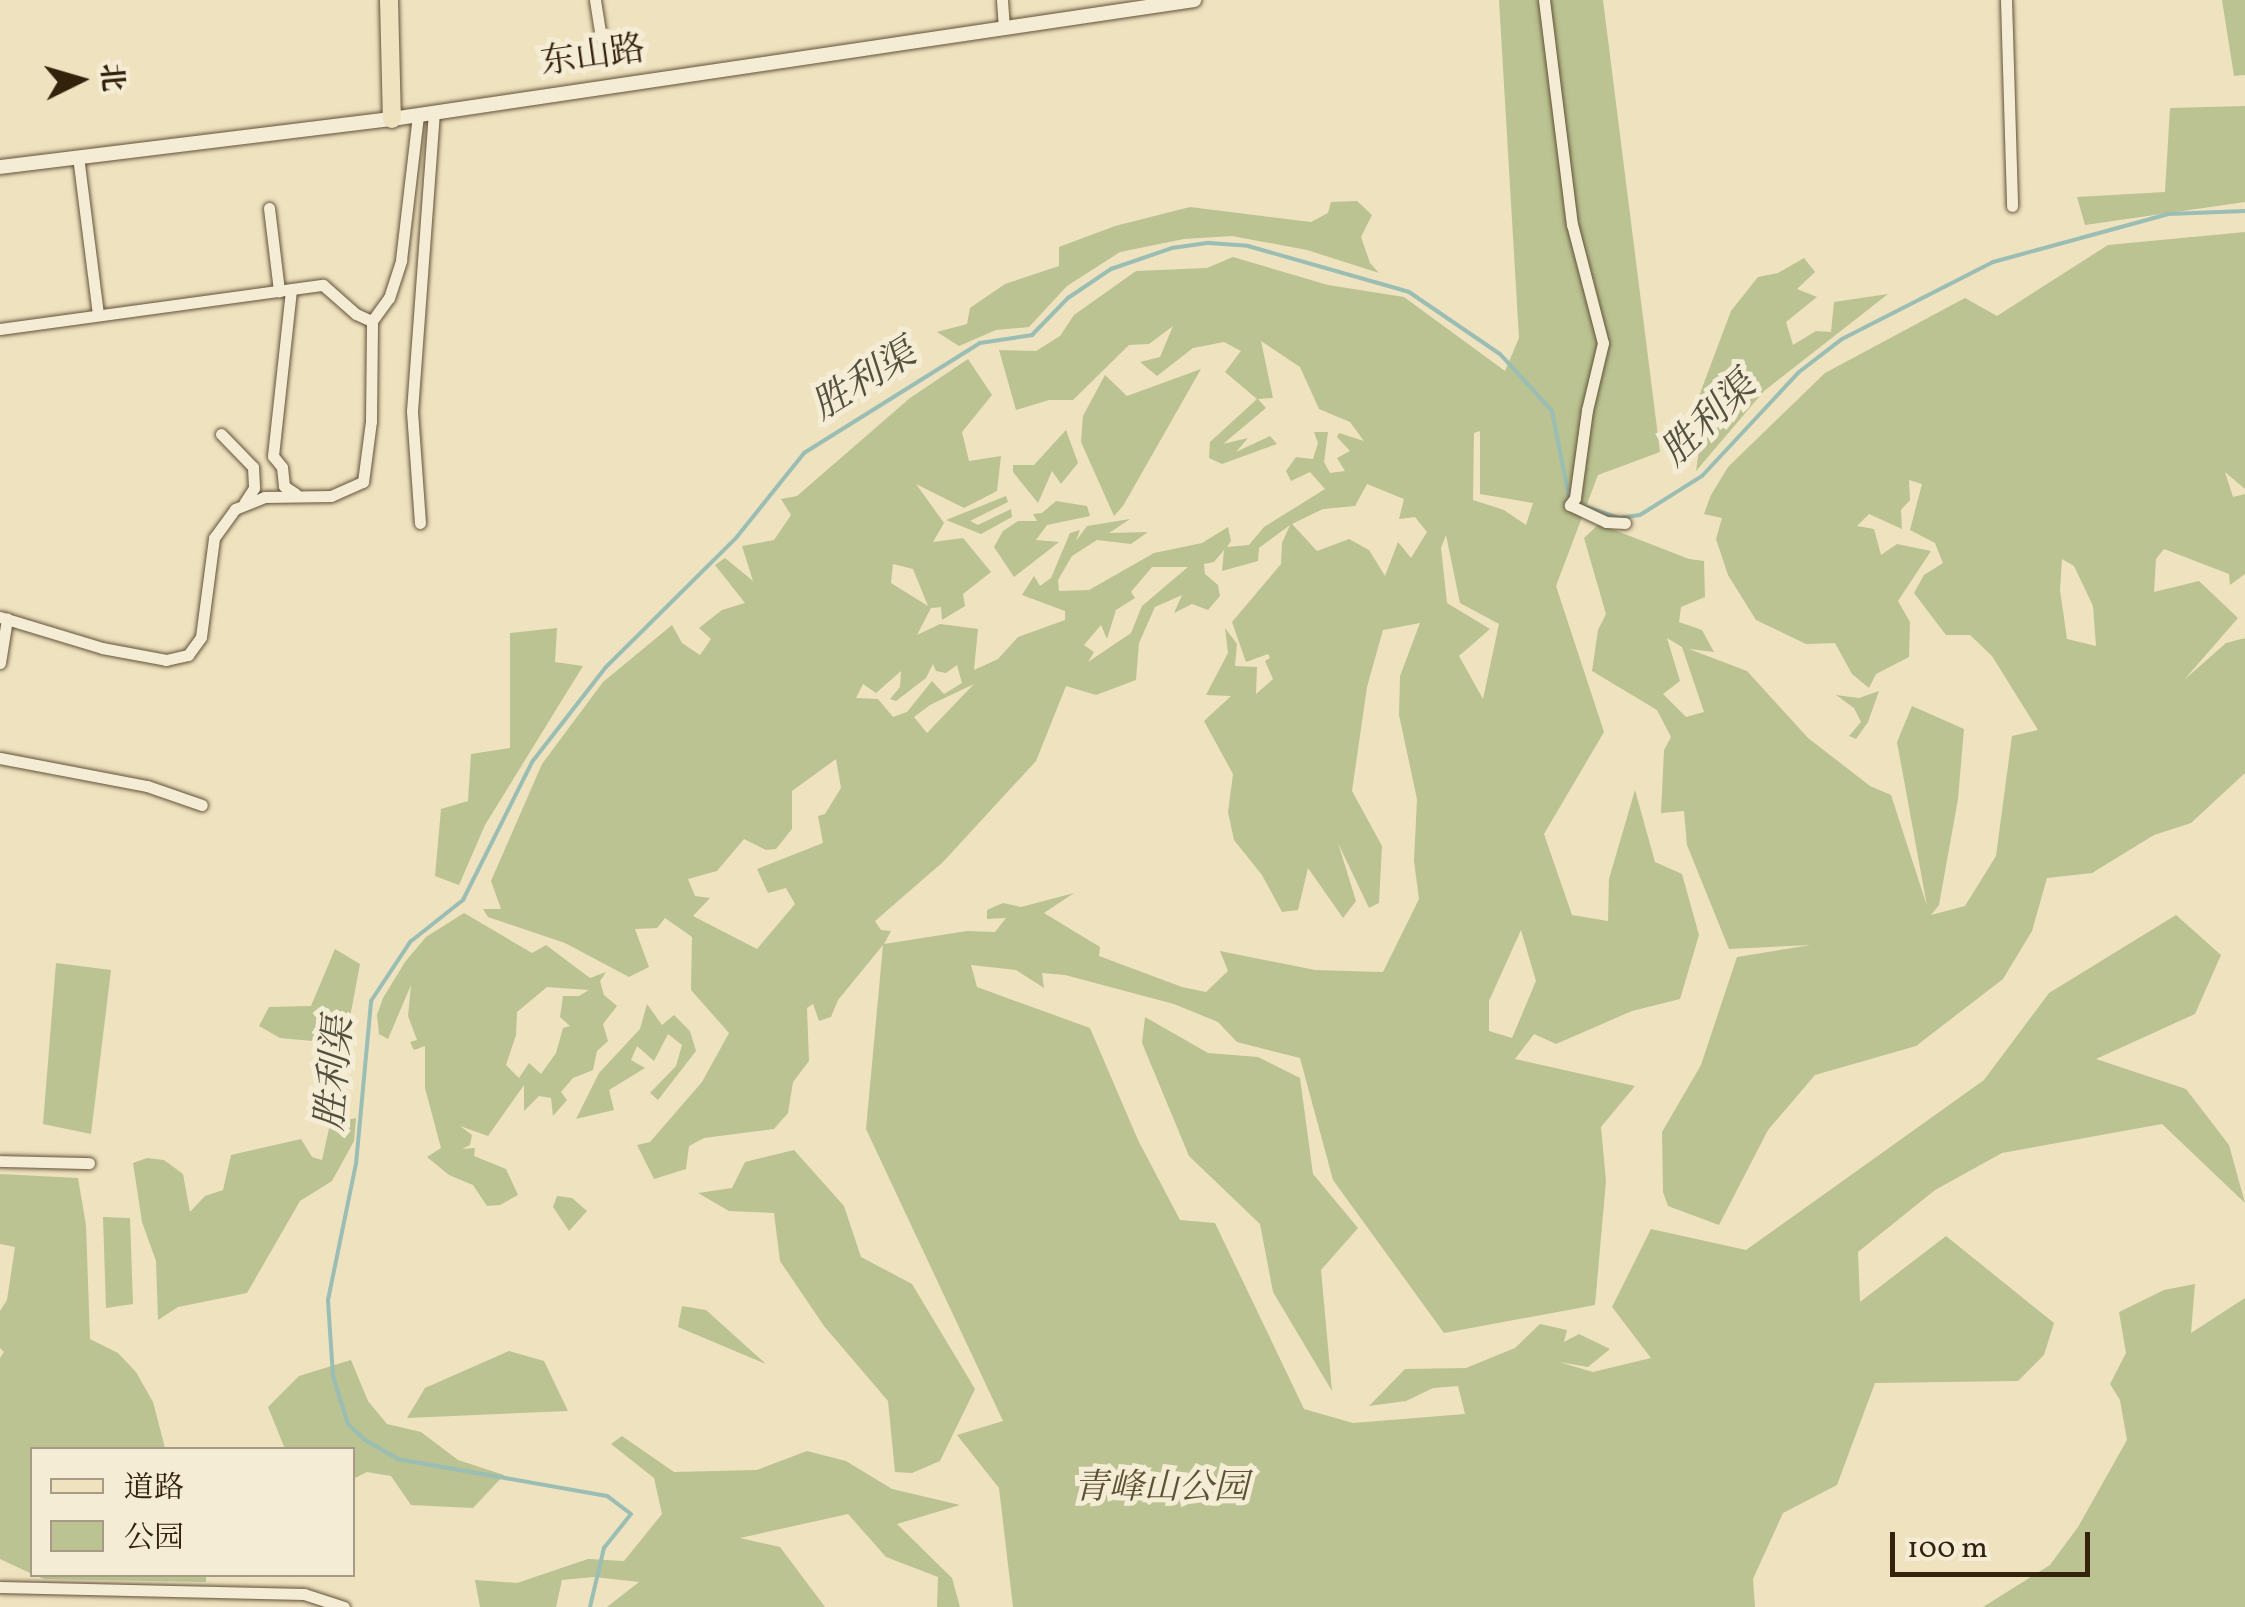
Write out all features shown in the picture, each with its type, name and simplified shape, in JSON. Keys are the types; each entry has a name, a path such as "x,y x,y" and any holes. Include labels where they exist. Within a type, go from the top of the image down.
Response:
{"main road":[{"path":"389,0 392,119"}],"street":[{"path":"595,0 601,36"},
{"path":"1002,0 1004,28"},
{"name":"东山路","path":"0,167 392,119 1194,0"},
{"path":"1544,0 1572,224 1603,344 1587,410 1576,498 1570,505 1580,512 1625,523"},
{"path":"2006,0 2012,206"},
{"path":"420,523 412,411 434,112"},
{"path":"245,502 297,494 331,496 363,482 370,421 372,322 389,298 401,260 418,115"},
{"path":"78,156 98,314"},
{"path":"270,208 285,290 273,456 282,467 284,486 297,494"},
{"path":"0,329 323,284 356,314 372,322"},
{"path":"0,664 3,618 102,648 166,660 188,655 201,637 214,538 254,488 254,467 221,434"},
{"path":"0,758 147,786 202,805"},
{"path":"0,1161 89,1164"},
{"path":"0,1587 304,1594 344,1607"}],"green space":[{"name":"青峰山公园","path":"1499,0 1603,0 1660,452 1598,475 1556,586 1604,732 1544,834 1572,915 1608,921 1609,879 1635,790 1655,862 1682,874 1699,935 1680,999 1632,1011 1556,1044 1534,1034 1515,1059 1635,1086 1601,1127 1606,1181 1595,1305 1444,1333 1333,1180 1300,1058 1237,1042 1218,1022 1174,1004 1065,975 1042,973 1044,988 1016,970 971,965 977,987 1090,1028 1138,1140 1180,1220 1215,1223 1304,1409 1353,1423 1465,1414 1458,1386 1433,1388 1406,1401 1369,1406 1405,1369 1466,1368 1515,1348 1540,1324 1567,1330 1564,1342 1579,1334 1610,1349 1588,1367 1559,1362 1593,1372 1651,1358 1612,1307 1651,1229 1746,1250 1984,1080 2049,993 2176,915 2221,955 2195,1014 2096,1059 2186,1089 2229,1145 2245,1203 2162,1124 2002,1153 1935,1190 1858,1252 1860,1302 1946,1236 2054,1323 2044,1355 2018,1381 1875,1383 1837,1485 1783,1513 1753,1579 1755,1607 1013,1607 999,1488 957,1435 1003,1421 866,1129 883,945 838,1000 831,1017 819,1021 813,1004 807,1008 809,1061 793,1082 788,1113 774,1129 704,1138 689,1146 686,1169 654,1179 637,1145 650,1142 702,1082 729,1033 691,990 692,937 665,918 657,928 635,929 649,967 629,977 565,943 488,917 483,909 501,909 491,881 542,764 603,682 672,625 682,643 700,655 711,639 699,628 722,610 745,603 715,565 725,558 753,581 742,546 774,540 791,515 781,499 797,496 910,398 968,359 992,395 962,432 969,461 1001,456 997,491 964,508 916,484 944,523 933,542 963,538 991,572 963,594 965,606 942,620 941,607 931,608 917,635 940,624 978,629 974,670 998,659 1018,637 1065,620 1065,611 1022,595 1034,576 1040,586 1051,578 1070,533 1080,530 1076,541 1087,526 1130,519 1109,533 1148,532 1131,544 1097,540 1072,556 1058,580 1059,591 1089,590 1154,553 1202,543 1228,527 1231,541 1227,547 1249,545 1264,527 1325,489 1310,472 1291,481 1286,471 1296,457 1313,459 1318,443 1314,432 1328,432 1324,462 1330,473 1345,471 1337,458 1350,451 1337,437 1339,433 1364,441 1350,422 1319,409 1300,367 1261,341 1273,398 1258,399 1266,408 1223,444 1248,438 1236,452 1270,436 1277,444 1222,464 1209,458 1210,442 1257,399 1225,372 1241,351 1224,342 1193,348 1157,376 1140,362 1160,357 1173,326 1149,344 1129,345 1073,400 1049,400 1016,410 999,350 1036,351 1060,336 1074,315 1136,271 1207,268 1233,257 1328,285 1404,297 1505,371 1519,338","holes":["1480,431 1480,494 1533,503 1526,525 1504,510 1473,500 1474,433","1367,484 1404,499 1399,519 1415,517 1427,532 1411,558 1398,542 1385,576 1369,550 1349,539 1317,551 1292,524 1323,509 1355,506","1290,525 1282,543 1281,564 1232,622 1246,662 1268,654 1270,658 1265,661 1273,679 1256,694 1257,667 1235,666 1237,644 1225,628 1228,653 1206,695 1231,696 1204,721 1233,774 1228,812 1234,840 1262,875 1282,912 1298,910 1308,868 1343,918 1356,901 1338,843 1369,908 1379,903 1382,846 1352,791 1367,687 1383,630 1420,623 1400,676 1399,715 1417,799 1414,861 1419,899 1383,972 1315,970 1220,951 1228,971 1206,992 1182,987 1099,956 1100,947 1044,913 1074,893 1021,907 1003,903 987,910 987,919 1006,918 995,932 967,931 884,944 891,931 881,930 875,921 943,862 1036,761 1066,686 1096,695 1136,680 1139,643 1155,607 1182,595 1174,613 1192,604 1208,610 1220,596 1218,585 1205,574 1204,564 1214,562 1224,550 1222,571 1258,561 1259,548","1446,535 1460,603 1499,624 1483,699 1459,656 1490,629 1447,603 1441,548","893,564 913,569 928,606 891,583","1152,567 1188,567 1142,606 1131,633 1088,662 1094,652 1084,645 1101,625 1107,639 1116,610 1135,598 1131,592","933,664 936,671 946,673 957,665 962,683 944,694 932,681 907,712 893,717 878,699 856,698 863,684 876,693 901,671 900,687 890,699 896,701 926,678","974,684 927,733 914,717 930,705","836,759 841,788 825,814 818,816 823,843 757,869 768,893 786,888 795,904 757,949 693,916 710,898 695,896 688,879 717,871 744,839 766,850 776,849 792,829 792,791","1521,930 1536,981 1512,1038 1489,1031 1489,1001"]},
{"path":"2222,0 2245,0 2245,75 2234,76"},
{"path":"2245,106 2245,202 2085,225 2077,197 2165,192 2170,108"},
{"path":"1357,201 1372,215 1361,237 1370,263 1379,273 1307,250 1232,236 1184,239 1120,252 1067,286 1029,327 996,330 959,346 937,332 967,324 970,308 1005,284 1059,266 1059,247 1115,226 1190,207 1311,222 1328,213 1331,202"},
{"path":"2245,232 2245,489 2225,472 2233,497 2245,494 2245,574 2230,585 2229,574 2164,549 2156,559 2154,592 2199,581 2238,618 2184,680 2226,643 2245,638 2245,773 2191,823 2154,835 2092,873 2047,878 2032,931 2003,979 1916,1046 1815,1075 1768,1130 1719,1225 1668,1206 1663,1192 1662,1132 1701,1065 1737,957 1811,945 1729,949 1687,845 1684,811 1661,813 1664,750 1671,737 1657,710 1592,671 1598,630 1606,614 1584,538 1599,524 1689,559 1704,561 1705,597 1681,607 1679,622 1702,630 1714,652 1689,649 1747,671 1808,738 1870,786 1891,795 1927,906 1897,742 1912,706 1964,729 1958,799 1939,905 1931,915 1965,906 1996,856 2012,736 2038,730 1992,656 1970,635 1946,635 1914,593 1924,575 1943,563 1935,543 1910,530 1922,484 1909,480 1910,500 1901,510 1902,529 1869,514 1857,526 1874,529 1881,555 1897,544 1931,551 1898,601 1910,622 1909,657 1876,674 1869,688 1852,674 1835,643 1806,644 1756,620 1728,575 1716,539 1722,518 1704,514 1728,467 1825,373 1965,298 1997,316 2108,245","holes":["2062,559 2074,566 2093,606 2096,646 2067,639 2060,590","1667,638 1682,647 1704,712 1686,717 1663,694 1680,681"]},
{"path":"1804,258 1815,272 1797,289 1817,297 1786,322 1793,345 1816,331 1831,332 1834,302 1888,294 1764,391 1696,471 1700,443 1714,415 1696,404 1731,311 1758,277 1778,273"},
{"path":"1201,369 1114,516 1081,442 1083,416 1105,375 1127,396"},
{"path":"1066,430 1078,463 1061,484 1052,471 1038,503 1013,472 1013,465 1034,465"},
{"path":"1006,496 1008,502 970,521 978,525 1011,509 1012,517 981,534 946,520"},
{"path":"1056,501 1087,506 1090,516 1047,525 1036,540 1059,542 1014,577 994,547 1003,531 1018,521 1037,521 1033,514 1042,513"},
{"path":"557,628 555,662 583,666 485,825 459,885 435,876 441,809 468,801 471,754 510,748 510,633"},
{"path":"1879,691 1868,722 1856,739 1849,736 1861,722 1854,708 1836,695 1859,698"},
{"path":"464,913 532,953 546,945 590,978 606,972 600,981 604,995 617,1006 603,1024 608,1041 597,1051 593,1070 573,1078 561,1092 567,1100 553,1116 551,1098 539,1096 524,1111 524,1085 488,1136 460,1126 472,1135 470,1145 462,1149 475,1148 474,1156 506,1169 518,1195 500,1205 487,1206 473,1185 449,1175 427,1157 441,1148 425,1088 425,1046 414,1050 410,1042 417,1040 408,1016 411,985 388,1039 379,1034 377,1015 383,998 426,937","holes":["547,987 589,990 579,996 563,996 560,1017 570,1026 563,1028 556,1053 541,1074 529,1063 519,1078 506,1065 516,1035 517,1012"]},
{"path":"335,949 360,964 345,1044 280,1038 259,1026 269,1007 311,1006"},
{"path":"56,963 111,970 91,1134 43,1124"},
{"path":"647,1004 662,1025 674,1015 690,1031 696,1051 658,1100 650,1093 676,1066 682,1045 668,1034 654,1061 637,1046 631,1060 645,1068 609,1090 614,1110 576,1119 599,1073 640,1029"},
{"path":"1145,1017 1208,1053 1258,1057 1300,1078 1313,1174 1358,1228 1321,1270 1332,1391 1273,1292 1260,1224 1189,1156 1142,1043"},
{"path":"356,1118 354,1141 332,1181 300,1201 247,1293 178,1307 158,1320 156,1261 142,1222 133,1163 147,1158 164,1160 183,1174 190,1212 205,1196 223,1190 231,1155 301,1139 312,1157 322,1160 330,1124"},
{"path":"794,1150 844,1206 861,1257 912,1284 975,1389 940,1461 912,1473 895,1472 888,1401 824,1326 780,1261 774,1213 729,1211 698,1193 732,1188 745,1162"},
{"path":"0,1174 78,1178 86,1225 90,1339 118,1353 136,1372 153,1402 165,1447 30,1447 30,1573 0,1559 0,1358 4,1352 0,1348 0,1311 7,1300 15,1247 0,1244"},
{"path":"557,1196 572,1198 587,1211 569,1231 553,1207"},
{"path":"103,1217 130,1218 133,1304 106,1308"},
{"path":"2195,1284 2191,1333 2245,1298 2245,1607 1983,1607 2050,1565 2078,1527 2127,1440 2120,1400 2110,1384 2126,1353 2119,1312 2164,1290"},
{"path":"682,1306 706,1310 766,1364 678,1327"},
{"path":"509,1351 544,1361 568,1411 407,1418 425,1388"},
{"path":"351,1360 368,1401 387,1424 421,1432 458,1460 504,1475 473,1508 411,1505 391,1476 367,1472 355,1478 355,1447 284,1447 268,1407 299,1376"},
{"path":"622,1436 674,1472 757,1470 807,1451 846,1461 892,1489 960,1505 897,1524 952,1578 960,1607 937,1607 938,1577 886,1557 848,1514 740,1538 780,1547 825,1607 607,1607 639,1582 594,1577 562,1580 556,1607 480,1607 475,1580 517,1583 588,1559 624,1561 662,1514 654,1478 611,1444"},
{"path":"40,1577 206,1577 206,1582"}],"waterway":[{"name":"胜利渠","path":"1586,507 1619,518 1640,515 1702,476 1799,372 1842,339 1993,262 2168,214 2245,211"},
{"name":"胜利渠","path":"590,1607 604,1548 631,1514 607,1496 398,1459 364,1439 348,1424 333,1376 328,1300 356,1164 371,1001 410,942 463,900 532,762 606,667 736,538 804,453 980,343 1032,335 1068,298 1111,269 1172,248 1209,243 1248,246 1409,292 1500,354 1552,411 1569,497"}]}
